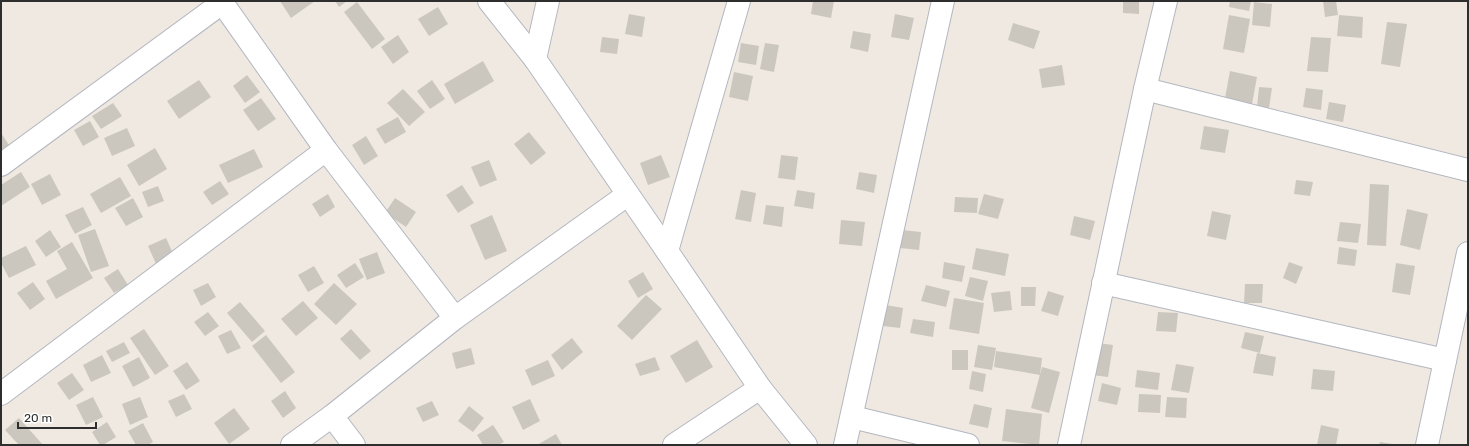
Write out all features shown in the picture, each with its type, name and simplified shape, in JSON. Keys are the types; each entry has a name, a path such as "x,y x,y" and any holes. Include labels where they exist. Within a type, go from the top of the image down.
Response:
{"street":[{"path":"489,1 535,59 760,388 806,445"},
{"path":"535,59 548,1"},
{"path":"667,250 739,1"},
{"path":"845,445 944,1"},
{"path":"1069,445 1145,89 1166,1"},
{"path":"1,165 222,2 326,150 455,318"},
{"path":"1145,89 1468,170"},
{"path":"1,394 326,150"},
{"path":"292,445 332,416 455,318 627,195"},
{"path":"1427,445 1468,253"},
{"path":"1103,283 1445,360"},
{"path":"674,445 760,388"},
{"path":"332,416 354,445"},
{"path":"852,417 968,445"}],"building":[{"path":"280,1 315,1 291,18"},
{"path":"335,1 347,1 339,7"},
{"path":"813,1 834,1 831,18 811,14"},
{"path":"1123,1 1139,1 1139,14 1123,13"},
{"path":"1230,1 1251,1 1249,11 1229,7"},
{"path":"1323,1 1336,1 1338,15 1325,17"},
{"path":"357,2 385,39 372,49 344,12"},
{"path":"1254,2 1272,4 1270,27 1252,25"},
{"path":"438,7 448,24 429,36 418,19"},
{"path":"629,14 645,17 642,37 625,34"},
{"path":"895,14 914,18 909,40 891,37"},
{"path":"1229,15 1250,19 1244,53 1223,49"},
{"path":"1339,15 1363,17 1362,38 1337,36"},
{"path":"1387,22 1407,24 1400,67 1381,64"},
{"path":"1013,23 1040,31 1034,49 1008,40"},
{"path":"853,31 871,34 868,52 850,48"},
{"path":"398,35 409,52 393,64 381,47"},
{"path":"602,37 619,39 617,54 600,52"},
{"path":"1311,37 1331,38 1328,72 1307,71"},
{"path":"741,43 759,46 756,65 738,62"},
{"path":"765,43 779,45 774,72 760,69"},
{"path":"483,61 494,81 455,104 444,84"},
{"path":"1062,65 1065,85 1042,88 1039,69"},
{"path":"1230,71 1257,77 1252,104 1225,98"},
{"path":"734,72 753,76 748,101 729,97"},
{"path":"247,75 260,92 245,103 233,86"},
{"path":"199,80 211,97 179,119 167,101"},
{"path":"432,80 445,99 430,109 417,91"},
{"path":"1259,87 1272,88 1269,108 1257,107"},
{"path":"1306,88 1323,90 1321,110 1303,107"},
{"path":"403,89 425,112 409,126 387,103"},
{"path":"261,98 276,119 258,131 243,110"},
{"path":"1329,102 1346,105 1343,122 1326,119"},
{"path":"113,103 122,116 101,129 92,116"},
{"path":"398,117 406,132 385,144 376,129"},
{"path":"90,121 99,137 83,146 74,130"},
{"path":"1204,126 1229,130 1225,153 1200,149"},
{"path":"127,128 135,146 112,156 104,138"},
{"path":"529,132 546,153 531,165 514,144"},
{"path":"1,133 9,145 1,150"},
{"path":"366,136 378,156 364,165 352,145"},
{"path":"155,148 167,169 139,186 127,165"},
{"path":"254,149 263,167 228,183 219,165"},
{"path":"661,155 670,177 648,185 640,163"},
{"path":"781,155 798,157 795,180 778,178"},
{"path":"489,160 497,180 480,187 471,167"},
{"path":"21,172 30,187 1,206 1,185"},
{"path":"859,172 877,175 874,193 856,189"},
{"path":"50,174 61,195 42,205 31,184"},
{"path":"120,177 131,196 101,213 90,194"},
{"path":"1296,180 1313,182 1310,196 1294,194"},
{"path":"220,181 229,194 212,205 203,192"},
{"path":"1370,184 1389,185 1386,246 1367,245"},
{"path":"462,185 474,203 458,213 446,195"},
{"path":"158,186 164,201 148,207 142,192"},
{"path":"741,190 756,193 751,222 735,219"},
{"path":"797,190 815,193 813,209 794,206"},
{"path":"328,194 335,207 320,217 312,204"},
{"path":"984,194 1004,199 998,219 978,214"},
{"path":"955,197 978,198 977,213 954,212"},
{"path":"133,198 143,217 126,226 115,208"},
{"path":"395,198 416,212 406,227 385,213"},
{"path":"766,205 784,207 782,227 763,224"},
{"path":"83,207 92,225 75,234 65,215"},
{"path":"1407,209 1428,214 1420,250 1400,245"},
{"path":"1212,211 1231,215 1226,240 1207,236"},
{"path":"492,215 507,251 485,260 470,225"},
{"path":"1074,216 1095,221 1090,240 1070,235"},
{"path":"841,220 865,222 862,246 839,244"},
{"path":"1340,222 1361,224 1358,243 1337,241"},
{"path":"95,229 109,266 91,272 78,235"},
{"path":"50,230 61,247 46,257 35,241"},
{"path":"902,230 921,232 919,250 900,248"},
{"path":"166,238 175,258 157,266 148,246"},
{"path":"72,242 93,278 56,299 46,281 67,269 57,251"},
{"path":"26,246 36,265 9,278 1,263 1,258"},
{"path":"1339,247 1357,250 1355,266 1337,264"},
{"path":"976,248 1009,254 1005,276 972,269"},
{"path":"377,252 385,273 367,280 359,259"},
{"path":"944,262 965,266 962,282 942,278"},
{"path":"1289,262 1303,267 1296,284 1283,278"},
{"path":"355,263 364,277 346,288 337,275"},
{"path":"1396,263 1415,266 1410,295 1392,292"},
{"path":"314,266 324,283 308,292 298,275"},
{"path":"118,269 128,285 114,293 104,278"},
{"path":"643,272 653,289 638,298 628,281"},
{"path":"970,277 988,281 983,301 965,296"},
{"path":"33,282 45,299 30,310 17,293"},
{"path":"208,283 216,297 201,306 193,290"},
{"path":"334,283 357,304 336,325 314,304"},
{"path":"1245,284 1263,284 1262,303 1244,303"},
{"path":"926,285 950,291 946,307 921,301"},
{"path":"1021,287 1036,287 1035,306 1021,306"},
{"path":"1010,291 1012,310 994,312 991,293"},
{"path":"1048,291 1064,296 1058,316 1041,311"},
{"path":"646,295 662,309 632,340 617,326"},
{"path":"954,298 984,303 979,334 949,329"},
{"path":"303,301 318,318 296,336 281,319"},
{"path":"240,302 265,331 252,342 227,313"},
{"path":"886,305 903,308 900,328 883,326"},
{"path":"208,312 219,326 205,336 194,322"},
{"path":"1158,312 1178,313 1176,332 1156,331"},
{"path":"913,319 935,322 933,337 910,333"},
{"path":"144,329 169,366 155,375 130,338"},
{"path":"351,329 371,351 360,360 340,339"},
{"path":"231,330 241,348 227,354 218,336"},
{"path":"1245,332 1264,336 1260,353 1241,348"},
{"path":"266,335 295,372 281,383 252,346"},
{"path":"572,338 583,352 562,370 551,355"},
{"path":"697,340 713,367 686,383 670,356"},
{"path":"124,342 130,353 112,362 106,351"},
{"path":"1098,343 1113,345 1108,377 1092,375"},
{"path":"978,345 996,348 992,370 974,367"},
{"path":"471,348 475,364 456,369 452,353"},
{"path":"952,350 968,350 968,370 952,370"},
{"path":"996,351 1042,358 1040,375 994,367"},
{"path":"1257,353 1276,357 1273,376 1253,373"},
{"path":"102,355 111,373 91,382 83,365"},
{"path":"139,357 150,378 133,387 122,366"},
{"path":"655,357 660,370 640,376 635,364"},
{"path":"548,360 555,376 532,386 525,370"},
{"path":"187,362 200,381 186,390 173,371"},
{"path":"1176,364 1194,367 1189,393 1171,390"},
{"path":"1042,367 1060,372 1049,413 1031,408"},
{"path":"1313,369 1335,371 1333,391 1311,389"},
{"path":"1137,370 1160,373 1158,390 1135,387"},
{"path":"972,371 986,374 983,392 969,389"},
{"path":"72,373 84,390 69,400 57,383"},
{"path":"1102,383 1121,388 1117,405 1098,401"},
{"path":"285,391 296,408 283,418 271,401"},
{"path":"184,394 192,409 176,417 168,401"},
{"path":"1139,394 1161,395 1160,413 1138,412"},
{"path":"93,397 103,417 86,425 76,405"},
{"path":"140,397 148,417 130,425 122,404"},
{"path":"1167,397 1187,398 1186,418 1165,417"},
{"path":"530,399 540,421 523,430 512,407"},
{"path":"432,401 439,415 423,422 416,408"},
{"path":"974,404 992,408 988,428 969,424"},
{"path":"469,406 484,418 473,432 458,421"},
{"path":"234,408 250,429 229,444 214,423"},
{"path":"1006,409 1042,414 1039,445 1002,441"},
{"path":"19,418 43,445 19,445 5,430"},
{"path":"107,422 116,437 103,445 100,445 92,432"},
{"path":"143,423 153,442 148,445 136,445 128,431"},
{"path":"493,425 504,442 498,445 483,445 477,435"},
{"path":"1321,425 1339,429 1336,445 1317,445"},
{"path":"556,434 562,445 537,445"},
{"path":"1380,442 1392,444 1392,445 1379,445"}]}
